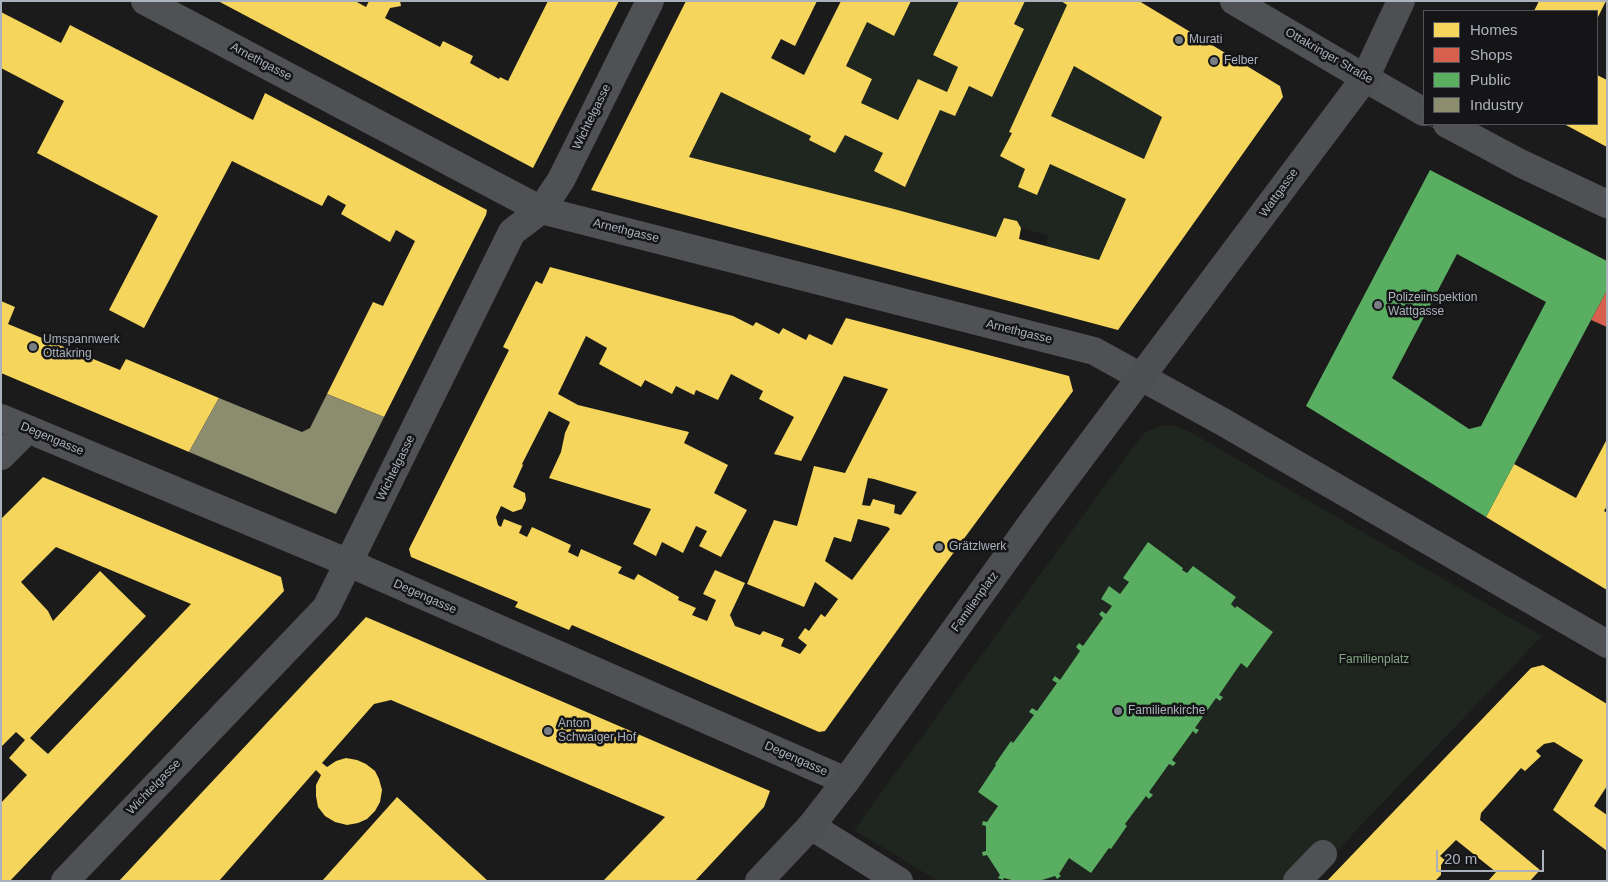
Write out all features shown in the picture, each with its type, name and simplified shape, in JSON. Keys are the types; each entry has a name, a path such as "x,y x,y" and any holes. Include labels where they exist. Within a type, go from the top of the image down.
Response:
{"main road":[{"name":"Wattgasse","path":"1141,376 1230,261 1365,78 1401,1"},
{"name":"Familienplatz","path":"811,826 846,781 1036,517 1141,376"},
{"path":"759,881 811,826"}],"street":[{"name":"Arnethgasse","path":"145,1 541,210 1094,351 1141,376"},
{"name":"Wichtelgasse","path":"65,881 326,608 512,232 541,210 561,180 650,1"},
{"name":"Ottakringer Straße","path":"1234,1 1423,111"},
{"path":"1449,125 1520,163 1607,204"},
{"path":"1141,376 1607,644"},
{"name":"Degengasse","path":"1,418 349,563 846,781"},
{"path":"1,456 28,429"},
{"path":"811,826 899,881"},
{"path":"1297,881 1323,854"}],"green space":[{"path":"911,1 959,1 933,55 958,67 947,92 918,79 898,120 861,103 872,79 846,66 867,22 894,36"},
{"path":"1025,1 1061,1 1067,5 1009,132 1012,133 1000,156 1025,169 1018,187 1037,195 1050,164 1126,199 1099,260 1046,246 1048,235 1021,228 1017,221 1005,218 996,237 689,157 721,92 811,136 809,140 835,152 845,135 883,153 874,171 905,187 940,110 955,116 969,86 992,97 1023,30 1014,24"},
{"path":"1074,66 1162,117 1144,159 1051,116"},
{"name":"Familienplatz","path":"1160,426 1176,426 1190,432 1542,636 1308,881 1039,881 1055,876 1057,879 1061,876 1059,874 1069,858 1092,873 1127,826 1125,824 1146,796 1150,799 1152,795 1149,792 1169,764 1173,766 1176,763 1172,760 1193,731 1196,733 1198,730 1195,728 1216,698 1220,701 1223,697 1219,695 1241,663 1247,668 1273,632 1237,606 1235,608 1193,566 1187,573 1182,570 1183,567 1148,543 1123,578 1129,582 1120,594 1109,587 1101,599 1112,606 1106,614 1102,611 1099,614 1103,618 1083,646 1078,643 1076,647 1080,651 1060,680 1055,676 1052,680 1057,683 1037,711 1032,708 1029,712 1034,715 995,763 996,765 978,791 998,806 987,822 983,821 982,825 986,826 986,851 982,852 983,856 987,855 1000,875 999,878 1015,881 938,881 854,830 1136,443 1146,432"}],"building: Homes":[{"path":"218,1 355,1 366,7 369,1 400,1 401,6 390,8 385,18 440,47 443,41 473,56 470,63 499,79 500,77 508,81 548,1 619,1 533,168"},
{"path":"686,1 817,1 795,46 781,39 771,58 804,75 841,1 911,1 894,36 867,22 846,66 872,79 861,103 898,120 918,79 947,92 958,67 933,55 959,1 1025,1 1014,24 1024,29 992,97 969,86 955,116 940,110 905,187 874,171 883,153 845,135 835,153 809,140 811,136 721,92 689,157 996,237 1004,218 1017,221 1021,228 1019,239 1099,260 1126,199 1050,164 1037,195 1018,187 1025,169 1000,156 1012,133 1009,132 1067,5 1061,1 1139,1 1280,86 1283,97 1118,330 591,190","holes":["1074,66 1162,117 1144,159 1051,116"]},
{"path":"1539,1 1606,1 1598,17 1598,10 1534,10"},
{"path":"1,12 61,43 70,25 253,120 265,93 487,210 384,417 327,394 373,302 383,306 415,241 396,230 390,242 341,214 346,205 328,195 322,206 232,161 144,328 109,310 158,216 37,153 64,101 1,68"},
{"path":"1598,76 1607,80 1607,147 1566,125 1598,125"},
{"path":"550,267 733,316 753,326 756,322 779,334 783,328 806,340 809,334 832,345 846,318 1069,376 1073,391 825,731 819,732 572,625 569,630 515,607 518,602 411,557 409,549 509,350 503,347 536,281 542,284","holes":["586,336 607,348 599,364 641,387 645,380 672,394 676,386 694,395 696,390 718,400 731,374 763,391 759,399 794,417 774,454 801,461 844,376 888,389 845,473 814,466 797,526 774,520 747,584 804,607 815,582 838,599 825,617 821,614 809,631 805,628 798,638 807,645 800,654 781,646 784,639 763,631 760,635 735,626 730,615 745,583 715,570 703,594 716,600 707,621 692,615 696,608 678,600 679,597 638,574 634,580 618,573 622,567 581,549 578,557 568,552 571,545 532,527 527,537 519,533 522,526 504,519 501,527 498,525 496,517 501,506 513,512 522,509 526,500 525,493 513,487 522,464 549,411 570,422 565,433 561,452 549,478 651,509 633,544 656,556 662,542 683,553 696,526 707,531 699,546 721,557 747,510 714,493 728,465 684,443 689,432 578,405 558,394","868,478 917,492 901,515 894,513 895,505 873,499 870,506 862,505","858,519 890,529 852,580 825,561 834,537 851,542"]},
{"path":"1,301 15,307 8,324 120,370 126,359 219,398 189,452 1,373"},
{"path":"1607,439 1607,506 1604,511 1607,513 1607,590 1486,517 1514,464 1576,498"},
{"path":"43,477 281,577 284,591 10,881 1,881 1,803 27,775 9,758 25,740 16,732 1,747 1,519","holes":["56,547 191,604 48,754 30,738 146,616 100,571 53,621 48,611 21,582"]},
{"name":"Anton Schwaiger Hof","path":"366,617 770,791 764,807 695,881 603,881 665,817 391,700 374,704 322,763 327,767 336,761 346,758 366,764 375,771 382,790 380,802 367,819 347,825 335,822 325,816 318,807 316,785 321,775 316,770 219,881 119,881"},
{"path":"1543,665 1607,704 1607,786 1594,806 1607,815 1607,851 1553,810 1583,760 1554,742 1544,744 1536,751 1541,756 1525,771 1521,768 1481,813 1480,820 1540,870 1530,881 1488,881 1496,872 1456,840 1440,856 1445,860 1441,865 1441,875 1435,881 1327,881 1531,668"},
{"path":"397,797 488,881 322,881"}],"building: Shops":[{"path":"1607,290 1607,327 1591,320"}],"building: Public":[{"path":"1430,170 1607,261 1607,290 1486,517 1306,406","holes":["1457,254 1546,302 1481,426 1469,429 1392,378"]},
{"name":"Familienkirche","path":"1148,542 1187,573 1193,566 1236,597 1231,604 1235,608 1237,606 1273,632 1247,668 1241,663 1219,695 1223,697 1220,701 1216,698 1195,728 1199,730 1196,734 1193,731 1172,760 1176,763 1173,766 1169,764 1149,792 1153,795 1149,799 1146,796 1125,824 1127,826 1111,849 1109,848 1091,873 1069,858 1059,874 1061,876 1057,879 1055,876 1039,881 1015,881 998,878 1000,875 987,855 983,856 982,852 986,851 986,826 982,825 983,821 987,822 998,806 978,792 1011,741 1013,743 1034,715 1029,712 1032,708 1037,711 1057,683 1052,680 1055,676 1060,680 1080,651 1076,647 1079,643 1083,646 1103,618 1099,614 1102,611 1106,614 1112,606 1101,599 1109,586 1120,594 1129,582 1123,578"}],"building: Industry":[{"path":"327,394 384,417 336,514 189,452 219,398 302,432 310,428"}],"tram line":[{"path":"1219,1 1423,121"},
{"path":"1251,1 1423,102"},
{"path":"1429,125 1500,163 1607,214"},
{"path":"1463,125 1607,197"}],"place":[{"name":"Murati","path":"1179,40"},
{"name":"Felber","path":"1214,61"},
{"name":"Polizeiinspektion Wattgasse","path":"1378,305"},
{"name":"Umspannwerk Ottakring","path":"33,347"},
{"name":"Grätzlwerk","path":"939,547"},
{"name":"Familienkirche","path":"1118,711"},
{"name":"Anton Schwaiger Hof","path":"548,731"}]}
